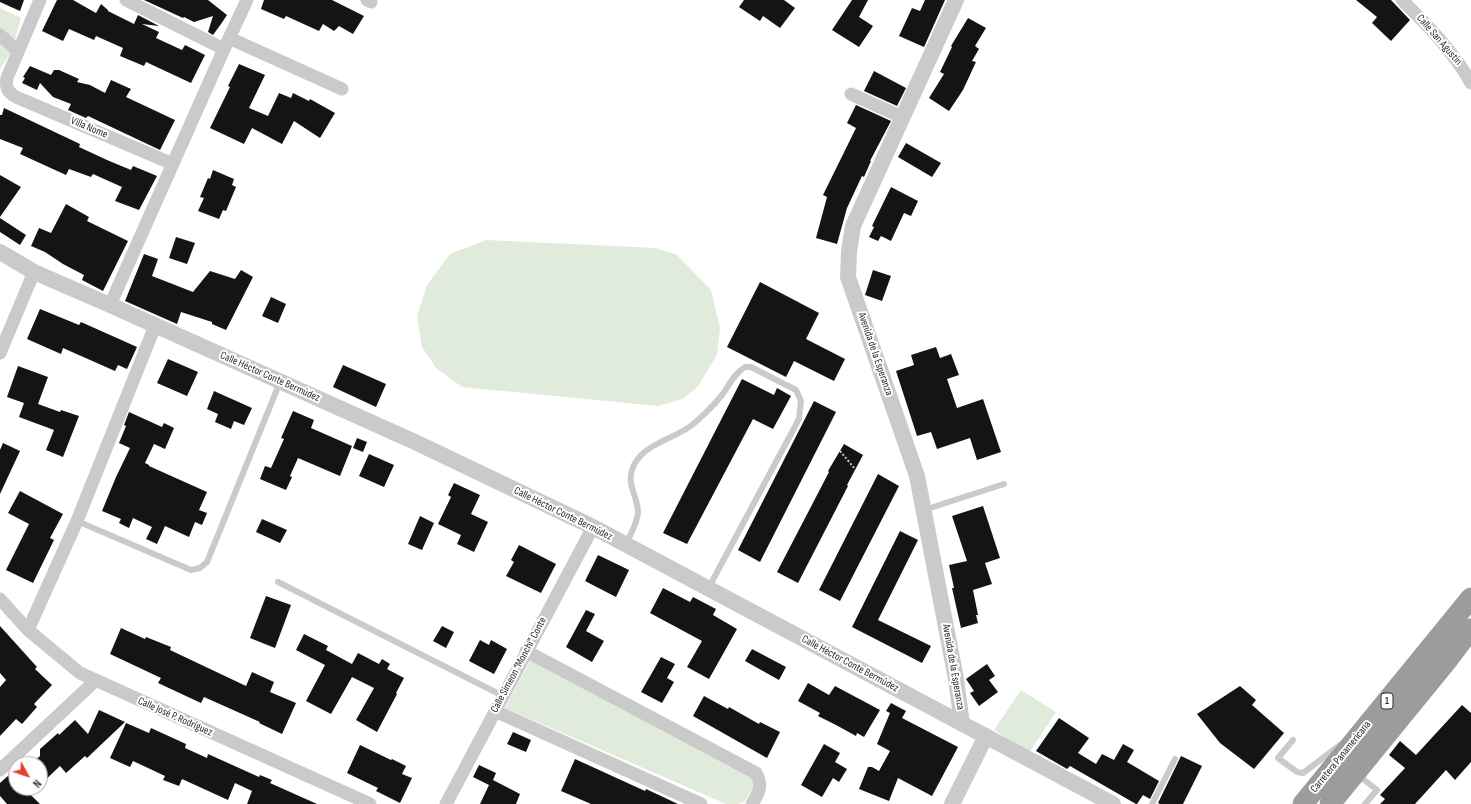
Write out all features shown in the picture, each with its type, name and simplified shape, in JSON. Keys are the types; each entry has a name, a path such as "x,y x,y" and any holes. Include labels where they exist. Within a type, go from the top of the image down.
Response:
{"highway":[{"name":"Carretera Panamericana","path":"1303,804 1471,598"},
{"name":"Carretera Panamericana","path":"1330,804 1471,629"}],"street":[{"path":"0,35 18,51 40,0"},
{"path":"126,0 227,43 342,89"},
{"path":"110,305 247,0"},
{"name":"Avenida de la Esperanza","path":"956,0 853,226 848,252 848,277 917,476 956,679 962,724"},
{"name":"Calle San Agustín","path":"1402,0 1434,32 1460,63 1471,83"},
{"name":"Villa Nome","path":"18,51 7,78 6,85 7,89 16,97 173,164"},
{"path":"850,94 902,117"},
{"name":"Calle Héctor Conte Bermúdez","path":"0,252 34,272 415,442 593,527 1113,804"},
{"path":"0,353 34,272"},
{"path":"28,630 77,521 155,326"},
{"name":"Calle Simeon \"Monchi\" Conte","path":"446,804 593,527"},
{"name":"Calle José P. Rodríguez","path":"0,599 28,630 80,673 370,804"},
{"path":"526,651 756,773 760,781 760,789 752,804"},
{"path":"0,770 95,681"},
{"path":"495,711 701,804"},
{"path":"952,804 986,736"}],"lane":[{"path":"625,544 638,514 630,477 637,461 644,453 661,441 690,426 710,409 741,369 745,367 751,367 796,390 802,402 799,419 708,588"},
{"path":"77,521 191,570 200,568 207,562 280,382"},
{"path":"924,510 1004,484"},
{"path":"278,582 503,696"},
{"path":"1293,740 1278,758 1297,772 1303,773 1340,745 1357,737"},
{"path":"1152,804 1175,759"},
{"path":"1356,772 1377,790 1365,804"}],"path":[{"path":"840,451 855,469"}],"green space":[{"path":"0,8 21,18 12,51 0,69"},
{"path":"486,240 656,248 677,255 711,290 720,328 717,355 698,386 683,399 658,406 462,387 436,368 422,347 417,316 427,285 450,254"},
{"path":"531,659 751,776 755,785 745,801 738,804 726,804 505,708"},
{"path":"1021,690 1056,712 1029,753 994,730"}],"building":[{"path":"0,0 24,0 20,11 0,2"},
{"path":"57,0 73,0 96,13 101,4 108,11 134,24 138,15 159,26 142,24 159,32 156,38 182,50 185,45 205,55 191,83 146,62 144,66 120,56 123,48 96,36 94,40 69,29 63,41 42,31"},
{"path":"144,0 208,0 227,15 213,35 208,32 213,16 194,22"},
{"path":"264,0 332,0 364,16 353,34 339,26 334,31 323,24 319,31 286,16 284,19 261,9"},
{"path":"744,0 784,0 795,8 780,28 763,16 760,21 739,7"},
{"path":"852,0 868,0 859,17 873,26 859,47 832,30"},
{"path":"925,0 945,0 924,47 899,36 912,8 920,11"},
{"path":"1356,0 1391,0 1410,20 1391,41 1372,23 1377,17"},
{"path":"968,18 986,28 975,46 979,49 972,61 976,62 963,90 949,111 929,98 944,74 940,72 952,47 951,46"},
{"path":"239,64 265,75 249,108 268,116 279,93 291,98 293,93 309,101 310,99 335,113 320,138 294,121 282,144 252,128 244,144 210,128 230,87 228,86"},
{"path":"30,66 51,75 54,70 59,70 79,79 77,82 90,85 105,93 111,80 131,89 126,97 175,120 160,150 88,116 86,118 68,110 71,104 53,97 40,83 37,90 22,83 25,78 23,77"},
{"path":"874,71 906,88 897,106 864,91"},
{"path":"856,105 891,121 847,208 837,244 816,238 827,197 823,195 856,128 847,123"},
{"path":"4,108 80,144 79,147 107,160 131,170 133,166 157,176 139,210 115,201 122,187 93,174 91,177 69,169 66,175 20,154 23,148 0,139 0,115 2,115"},
{"path":"906,143 941,163 932,177 898,157"},
{"path":"213,170 234,179 232,185 236,187 226,211 223,210 219,219 198,211 204,198 200,197 208,178 210,179"},
{"path":"0,175 21,187 0,217"},
{"path":"891,187 918,201 911,216 904,213 891,241 881,236 878,241 869,237 874,227 872,226"},
{"path":"66,204 89,217 87,221 128,241 103,291 82,280 84,275 45,252 31,246 39,228 51,233"},
{"path":"0,218 26,235 20,245 0,232"},
{"path":"176,237 195,243 187,264 169,258"},
{"path":"144,254 158,259 152,276 193,292 210,271 235,279 241,270 253,277 226,330 212,324 212,322 181,312 177,324 125,301"},
{"path":"873,270 891,276 882,301 865,295"},
{"path":"760,282 819,313 806,339 845,359 834,381 794,361 786,377 727,347"},
{"path":"271,297 286,304 278,323 262,316"},
{"path":"40,309 79,325 81,322 137,347 127,369 118,365 115,371 63,348 61,354 27,339"},
{"path":"936,347 940,358 951,354 959,375 947,379 957,408 983,399 1001,452 977,460 970,438 937,449 931,432 917,436 896,371 914,365 911,355"},
{"path":"168,359 198,372 187,396 157,383"},
{"path":"343,365 386,384 376,407 333,387"},
{"path":"18,366 48,377 38,404 60,412 61,410 79,416 63,457 46,450 54,430 19,417 24,403 7,397"},
{"path":"742,379 774,395 777,388 791,396 773,429 753,419 687,544 663,533"},
{"path":"214,391 252,408 244,425 234,421 231,429 215,422 218,414 207,409"},
{"path":"814,401 836,412 760,562 738,550"},
{"path":"293,411 314,420 311,428 352,446 340,476 298,458 286,490 260,479 265,466 271,468 284,439 281,438"},
{"path":"129,412 162,427 164,423 174,428 165,449 154,444 145,463 207,492 199,510 207,513 202,525 195,522 189,537 165,526 157,544 146,539 152,527 133,518 129,528 119,523 121,519 102,511 130,448 119,443 126,426 124,425"},
{"path":"357,438 367,442 363,452 353,448"},
{"path":"3,443 20,451 0,494 0,450"},
{"path":"844,444 863,455 798,583 777,572 829,472 828,471"},
{"path":"369,454 394,465 384,487 359,476"},
{"path":"878,474 899,486 840,601 819,590"},
{"path":"454,483 480,495 471,514 488,522 474,552 457,544 461,535 438,524 451,497 448,495"},
{"path":"20,491 63,514 50,538 54,540 33,583 6,570 29,524 8,513"},
{"path":"983,506 1000,558 985,563 992,584 973,590 978,623 961,628 952,588 954,588 949,565 967,561 952,516"},
{"path":"420,516 434,523 422,550 408,544"},
{"path":"262,519 287,530 280,543 256,532"},
{"path":"900,531 918,540 878,620 931,646 922,663 852,627"},
{"path":"519,545 556,564 541,593 506,576 514,562 511,560"},
{"path":"598,555 629,570 616,597 585,581"},
{"path":"663,588 690,602 693,597 716,609 713,615 737,629 709,679 687,667 702,641 650,613"},
{"path":"266,596 291,605 275,648 250,638"},
{"path":"586,610 595,614 586,631 604,641 592,662 566,647"},
{"path":"0,626 37,667 35,669 52,685 34,704 37,707 22,724 16,719 0,736 0,687 6,680 0,673"},
{"path":"442,626 454,632 446,648 433,641"},
{"path":"121,628 145,639 146,637 171,647 170,650 246,686 252,672 274,682 270,692 296,703 282,734 259,723 260,722 204,697 201,703 158,683 161,678 110,654"},
{"path":"304,634 328,646 326,650 352,664 358,653 379,664 382,659 390,664 387,669 404,678 377,732 356,720 374,688 352,677 331,714 306,701 325,665 296,650"},
{"path":"480,640 489,645 491,640 507,649 494,674 469,661"},
{"path":"752,649 786,667 779,680 745,661"},
{"path":"661,657 675,664 667,678 674,682 662,703 641,692"},
{"path":"987,664 995,676 989,680 998,692 979,706 970,693 974,691 966,679"},
{"path":"808,683 829,695 835,686 880,710 864,737 857,733 856,736 818,716 820,713 798,701"},
{"path":"1240,686 1256,700 1252,705 1284,733 1254,769 1220,743 1197,714"},
{"path":"704,696 728,709 729,707 759,724 760,722 780,732 767,758 693,716"},
{"path":"891,703 906,711 902,718 958,747 932,796 898,778 889,801 859,789 868,767 872,767 879,771 890,751 877,744 890,713 886,711"},
{"path":"1462,705 1471,713 1471,762 1455,780 1446,770 1415,804 1380,804 1385,799 1380,795 1405,768 1389,755 1400,741 1416,755"},
{"path":"99,710 125,722 87,758 85,756 66,773 60,766 48,777 48,756 40,756 40,749 58,733 59,735 75,720 88,734"},
{"path":"1059,718 1089,738 1078,753 1096,764 1102,754 1114,760 1123,744 1134,750 1127,762 1159,781 1150,799 1143,795 1136,804 1070,766 1067,769 1036,751"},
{"path":"126,723 149,733 151,728 186,744 185,748 207,758 208,754 259,777 260,775 272,780 270,783 317,804 247,804 252,791 235,783 228,800 182,779 179,786 163,780 165,776 133,761 130,767 110,758"},
{"path":"513,732 531,740 526,752 507,744"},
{"path":"824,744 840,753 835,762 847,769 839,782 833,778 822,797 801,785"},
{"path":"360,745 406,766 402,774 412,778 400,803 376,791 378,788 347,773"},
{"path":"1181,756 1202,766 1183,804 1160,804 1158,803"},
{"path":"575,759 645,791 646,789 678,804 591,804 561,791"},
{"path":"479,765 496,773 493,780 520,794 516,804 480,804 489,785 473,777"},
{"path":"8,776 8,796 32,796 40,804 7,804 0,796 0,783"}]}
